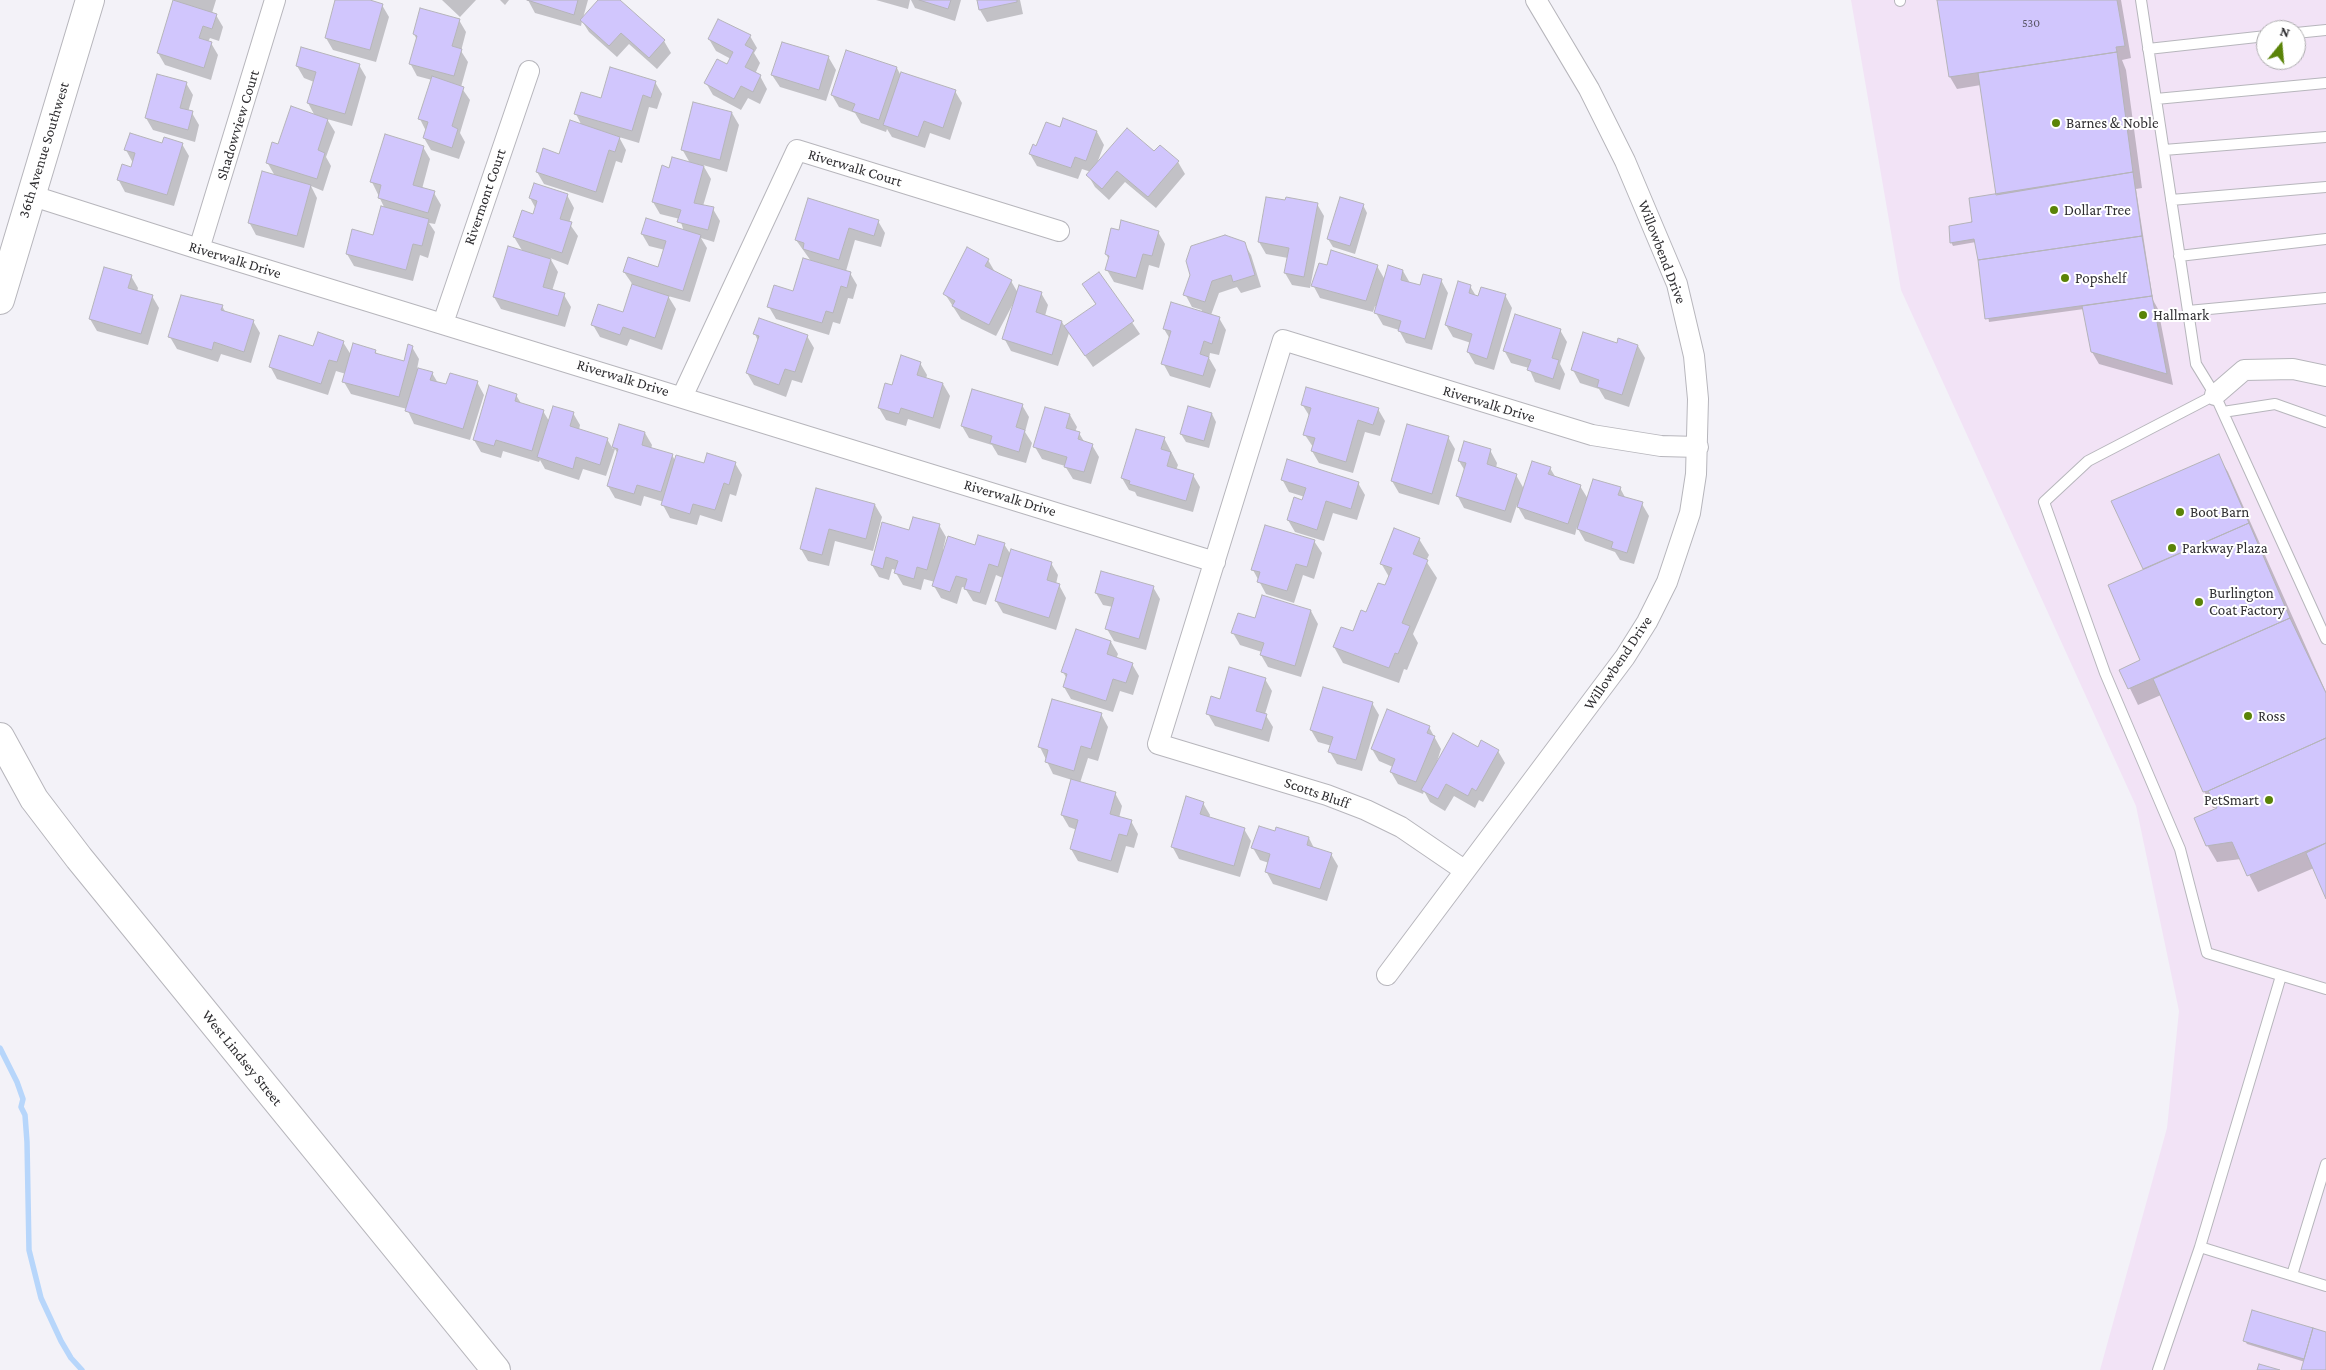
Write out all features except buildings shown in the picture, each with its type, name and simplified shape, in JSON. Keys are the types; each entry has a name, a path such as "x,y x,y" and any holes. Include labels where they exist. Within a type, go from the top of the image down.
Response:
{"main road":[{"name":"36th Avenue Southwest","path":"0,300 90,0"},
{"name":"West Lindsey Street","path":"0,737 34,799 79,858 496,1370"}],"street":[{"name":"Shadowview Court","path":"199,249 275,0"},
{"name":"Willowbend Drive","path":"1387,975 1625,658 1647,622 1667,582 1690,513 1698,447 1694,356 1677,284 1625,161 1589,89 1536,0"},
{"name":"Rivermont Court","path":"443,323 529,71"},
{"name":"Riverwalk Court","path":"682,397 797,150 1059,231"},
{"name":"Riverwalk Drive","path":"30,195 199,249 1215,562 1283,340 1592,435 1661,446 1698,447"},
{"path":"2219,404 2244,370 2293,369 2326,376"},
{"name":"Scotts Bluff","path":"1215,562 1158,744 1327,795 1366,810 1401,827 1464,870"}],"lane":[{"path":"2141,0 2196,364 2219,404 2326,639"},
{"path":"2306,32 2326,30"},
{"path":"2148,49 2256,37"},
{"path":"2156,99 2326,83"},
{"path":"2164,150 2326,136"},
{"path":"2171,200 2326,187"},
{"path":"2179,256 2326,239"},
{"path":"2188,311 2326,298"},
{"path":"2326,422 2276,404 2219,404 2088,462 2044,502 2105,674 2180,849 2207,953 2326,989"},
{"path":"2158,1370 2200,1247 2281,976"},
{"path":"2292,1275 2326,1164"},
{"path":"2200,1247 2326,1286"}],"shaded area":[{"name":"Parkway Plaza","path":"1851,0 2326,0 2326,1370 2100,1370 2167,1128 2179,1011 2136,806 1901,290"}],"waterway":[{"path":"0,1048 17,1082 23,1099 21,1107 25,1115 27,1142 29,1250 41,1298 61,1341 71,1358 82,1370"}],"place":[{"name":"Barnes & Noble","path":"2056,123"},
{"name":"Dollar Tree","path":"2054,210"},
{"name":"Popshelf","path":"2065,278"},
{"name":"Hallmark","path":"2143,315"},
{"name":"Boot Barn","path":"2180,512"},
{"name":"Parkway Plaza","path":"2172,548"},
{"name":"Burlington Coat Factory","path":"2199,602"},
{"name":"Ross","path":"2248,716"},
{"name":"PetSmart","path":"2269,800"}]}
